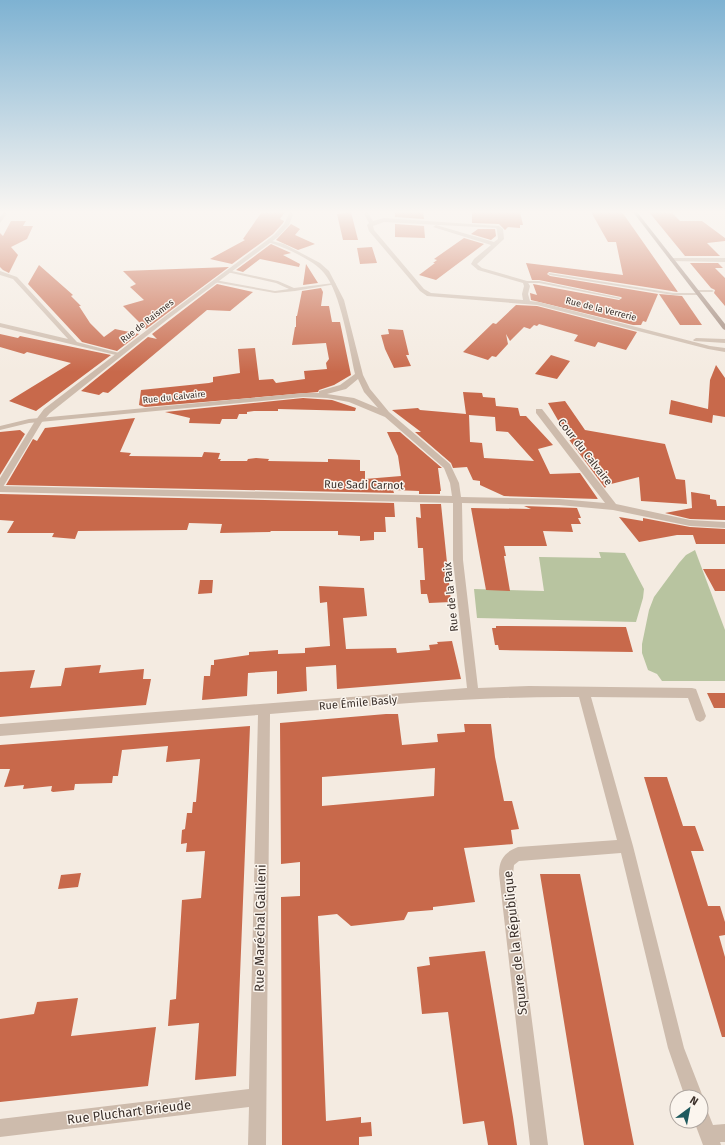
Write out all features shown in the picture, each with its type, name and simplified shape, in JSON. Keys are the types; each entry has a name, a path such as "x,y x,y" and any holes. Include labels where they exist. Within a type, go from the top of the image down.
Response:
{"main road":[{"path":"676,265 725,328"}],"street":[{"name":"Rue de Raismes","path":"0,485 39,421 52,407 236,265"},
{"path":"320,265 327,272 341,300 359,375 367,390 388,415"},
{"name":"Rue de la Verrerie","path":"401,265 416,284 429,295 527,302 668,336 710,348 725,350"},
{"path":"476,265 480,269 524,282 527,286 525,294 527,302"},
{"path":"0,273 14,277 75,343"},
{"path":"0,325 120,354"},
{"name":"Rue de la Verrerie","path":"668,336 695,340 725,341"},
{"name":"Rue du Calvaire","path":"0,428 39,421 310,395 343,387 359,375"},
{"name":"Rue du Calvaire","path":"310,395 352,400 388,415 448,466 452,475 456,499"},
{"name":"Cour du Calvaire","path":"539,411 613,507"},
{"name":"Rue Sadi Carnot","path":"0,490 565,502 613,507 682,522 725,525"},
{"name":"Rue de la Paix","path":"456,499 457,540 473,693"},
{"path":"584,692 626,846 676,1048 691,1089"},
{"name":"Rue Émile Basly","path":"0,730 264,711 473,693 692,693 700,716"},
{"name":"Rue Maréchal Gallieni","path":"257,1145 264,711"},
{"name":"Square de la République","path":"539,1145 506,874 507,862 509,859 518,854 626,846"},
{"name":"Rue Pluchart Brieude","path":"0,1128 257,1097"},
{"path":"709,1128 715,1137"}],"lane":[{"path":"228,271 277,282 295,290"},
{"path":"550,274 674,294 712,291"},
{"path":"215,281 268,292 295,290 334,284"},
{"path":"524,282 538,282 619,298"}],"green space":[{"path":"695,550 725,630 725,681 662,681 657,674 648,670 642,653 642,644 649,610 654,597 679,563 686,555"},
{"path":"599,552 625,553 644,589 636,622 477,618 474,589 544,591 539,557 601,558"}],"building":[{"path":"0,265 13,265 9,273"},
{"path":"39,265 73,295 71,296 81,306 79,306 90,323 104,337 115,329 139,334 117,351 82,342 28,284"},
{"path":"242,265 252,265 243,272 236,270"},
{"path":"306,265 307,265 318,283 303,285"},
{"path":"432,265 455,265 436,280 419,275"},
{"path":"527,265 546,265 623,275 621,265 659,265 678,292 549,272 547,274 550,276 658,294 646,322 643,321 641,325 633,325 531,300 530,293 537,295 533,284 619,300 622,298 539,280 532,280"},
{"path":"692,265 720,265 723,268 715,268 725,278 725,306 714,293 715,290 711,288"},
{"path":"229,267 146,329 123,306 144,300 130,287 136,284 123,271"},
{"path":"217,284 253,292 230,311 207,310 108,393 103,392 99,395 81,391 148,337 157,339 152,334"},
{"path":"321,288 323,292 321,306 329,306 332,322 340,322 351,375 334,385 319,390 318,392 145,407 139,405 141,390 209,383 213,382 213,377 240,373 238,349 255,348 259,380 273,379 276,383 305,379 304,371 327,369 326,363 329,359 326,343 292,345 296,327 296,316 302,291"},
{"path":"659,294 682,296 702,325 680,325"},
{"path":"516,305 537,306 637,332 626,350 598,342 595,347 574,341 578,335 539,324 537,326 534,325 530,329 524,327 510,341 506,334 508,344 496,357 492,356 488,360 463,352 493,323 496,324"},
{"path":"388,329 403,330 409,355 406,355 411,366 394,368 385,349 381,335 389,334"},
{"path":"0,334 18,338 20,336 111,355 36,411 9,401 71,363 27,352 24,354 0,347"},
{"path":"551,355 570,361 557,379 535,374"},
{"path":"716,365 725,378 725,417 713,415 712,423 669,414 671,400 708,409 710,380"},
{"path":"463,392 482,393 483,397 495,398 496,406 518,408 520,416 526,416 553,445 538,449 550,474 580,473 598,499 504,496 480,485 480,481 473,480 467,467 453,468 451,463 415,432 421,432 392,410 418,408 420,410 466,414","holes":["469,415 495,417 496,431 508,432 534,461 484,458 482,443 470,442"]},
{"path":"303,398 332,400 356,408 355,411 278,409 278,411 254,411 247,412 247,414 239,414 237,419 222,419 220,424 189,423 190,418 165,412"},
{"path":"565,401 585,430 665,444 676,479 685,480 687,504 641,501 639,477 607,485 605,488 570,441 548,403"},
{"path":"135,418 120,452 131,453 129,456 202,457 204,452 220,453 218,459 221,459 220,461 247,461 248,459 256,458 269,459 268,461 328,462 328,459 360,460 360,471 365,471 365,479 401,476 398,456 387,432 400,432 442,468 438,468 441,491 440,494 419,494 419,491 393,490 394,493 6,485 33,439 37,441 45,428"},
{"path":"20,430 25,434 0,475 0,432"},
{"path":"691,492 710,495 710,499 716,500 717,506 725,506 725,520 690,519 665,513 692,508"},
{"path":"0,494 394,503 395,517 385,517 386,532 374,532 374,540 360,541 360,536 338,535 338,531 220,533 222,524 189,523 187,530 78,531 75,539 52,537 54,533 7,533 14,521 0,520"},
{"path":"420,504 441,504 451,602 429,603 427,594 421,594 420,580 425,580 423,548 418,548 416,517 421,518"},
{"path":"524,506 577,508 581,518 578,518 581,524 571,524 573,532 543,531 547,546 504,546 506,556 504,556 510,591 486,590 471,508 531,509"},
{"path":"619,517 643,521 643,518 690,527 725,529 725,544 696,544 693,535 677,535 639,542"},
{"path":"703,569 725,569 725,591 715,591"},
{"path":"200,580 213,580 212,593 198,594"},
{"path":"319,586 364,588 367,616 343,618 346,649 396,648 397,653 430,650 429,645 438,644 437,642 452,641 461,679 337,689 336,665 306,667 307,691 277,694 277,671 248,673 247,696 202,700 204,676 210,676 211,665 214,665 214,660 249,655 249,652 278,650 278,654 305,653 305,648 330,646 327,602 320,603"},
{"path":"496,626 626,627 633,652 499,650 498,645 495,645 492,628 496,628"},
{"path":"101,665 99,673 144,669 143,679 151,679 146,705 0,717 0,672 35,670 30,688 61,686 65,668"},
{"path":"707,693 725,693 725,708 714,708"},
{"path":"398,714 402,745 438,742 437,734 465,732 464,724 491,724 495,757 504,801 512,801 519,829 511,830 513,844 464,848 475,902 433,907 433,910 408,912 404,920 351,926 337,914 318,916 326,1121 361,1117 361,1123 371,1122 372,1136 359,1137 359,1145 282,1145 281,897 300,896 300,862 281,864 280,723","holes":["435,768 434,796 322,806 322,777"]},
{"path":"250,726 236,1076 195,1080 199,1023 168,1026 170,1000 176,999 182,900 201,898 205,851 186,852 187,843 181,844 182,830 185,829 187,813 192,813 193,802 196,802 200,759 166,762 168,746 122,750 118,776 113,776 112,783 75,784 74,790 53,792 51,791 52,786 23,789 24,785 4,787 10,769 0,769 0,745"},
{"path":"644,777 667,777 683,826 695,826 704,851 691,851 708,906 720,906 725,922 725,935 719,936 725,957 725,1037 722,1037"},
{"path":"81,873 78,887 58,889 61,875"},
{"path":"540,874 580,874 634,1145 584,1145"},
{"path":"485,951 517,1145 488,1145 484,1121 463,1124 448,1012 422,1014 417,967 430,965 429,957"},
{"path":"78,998 71,1036 156,1027 148,1086 0,1102 0,1019 34,1014 37,1002"}]}
